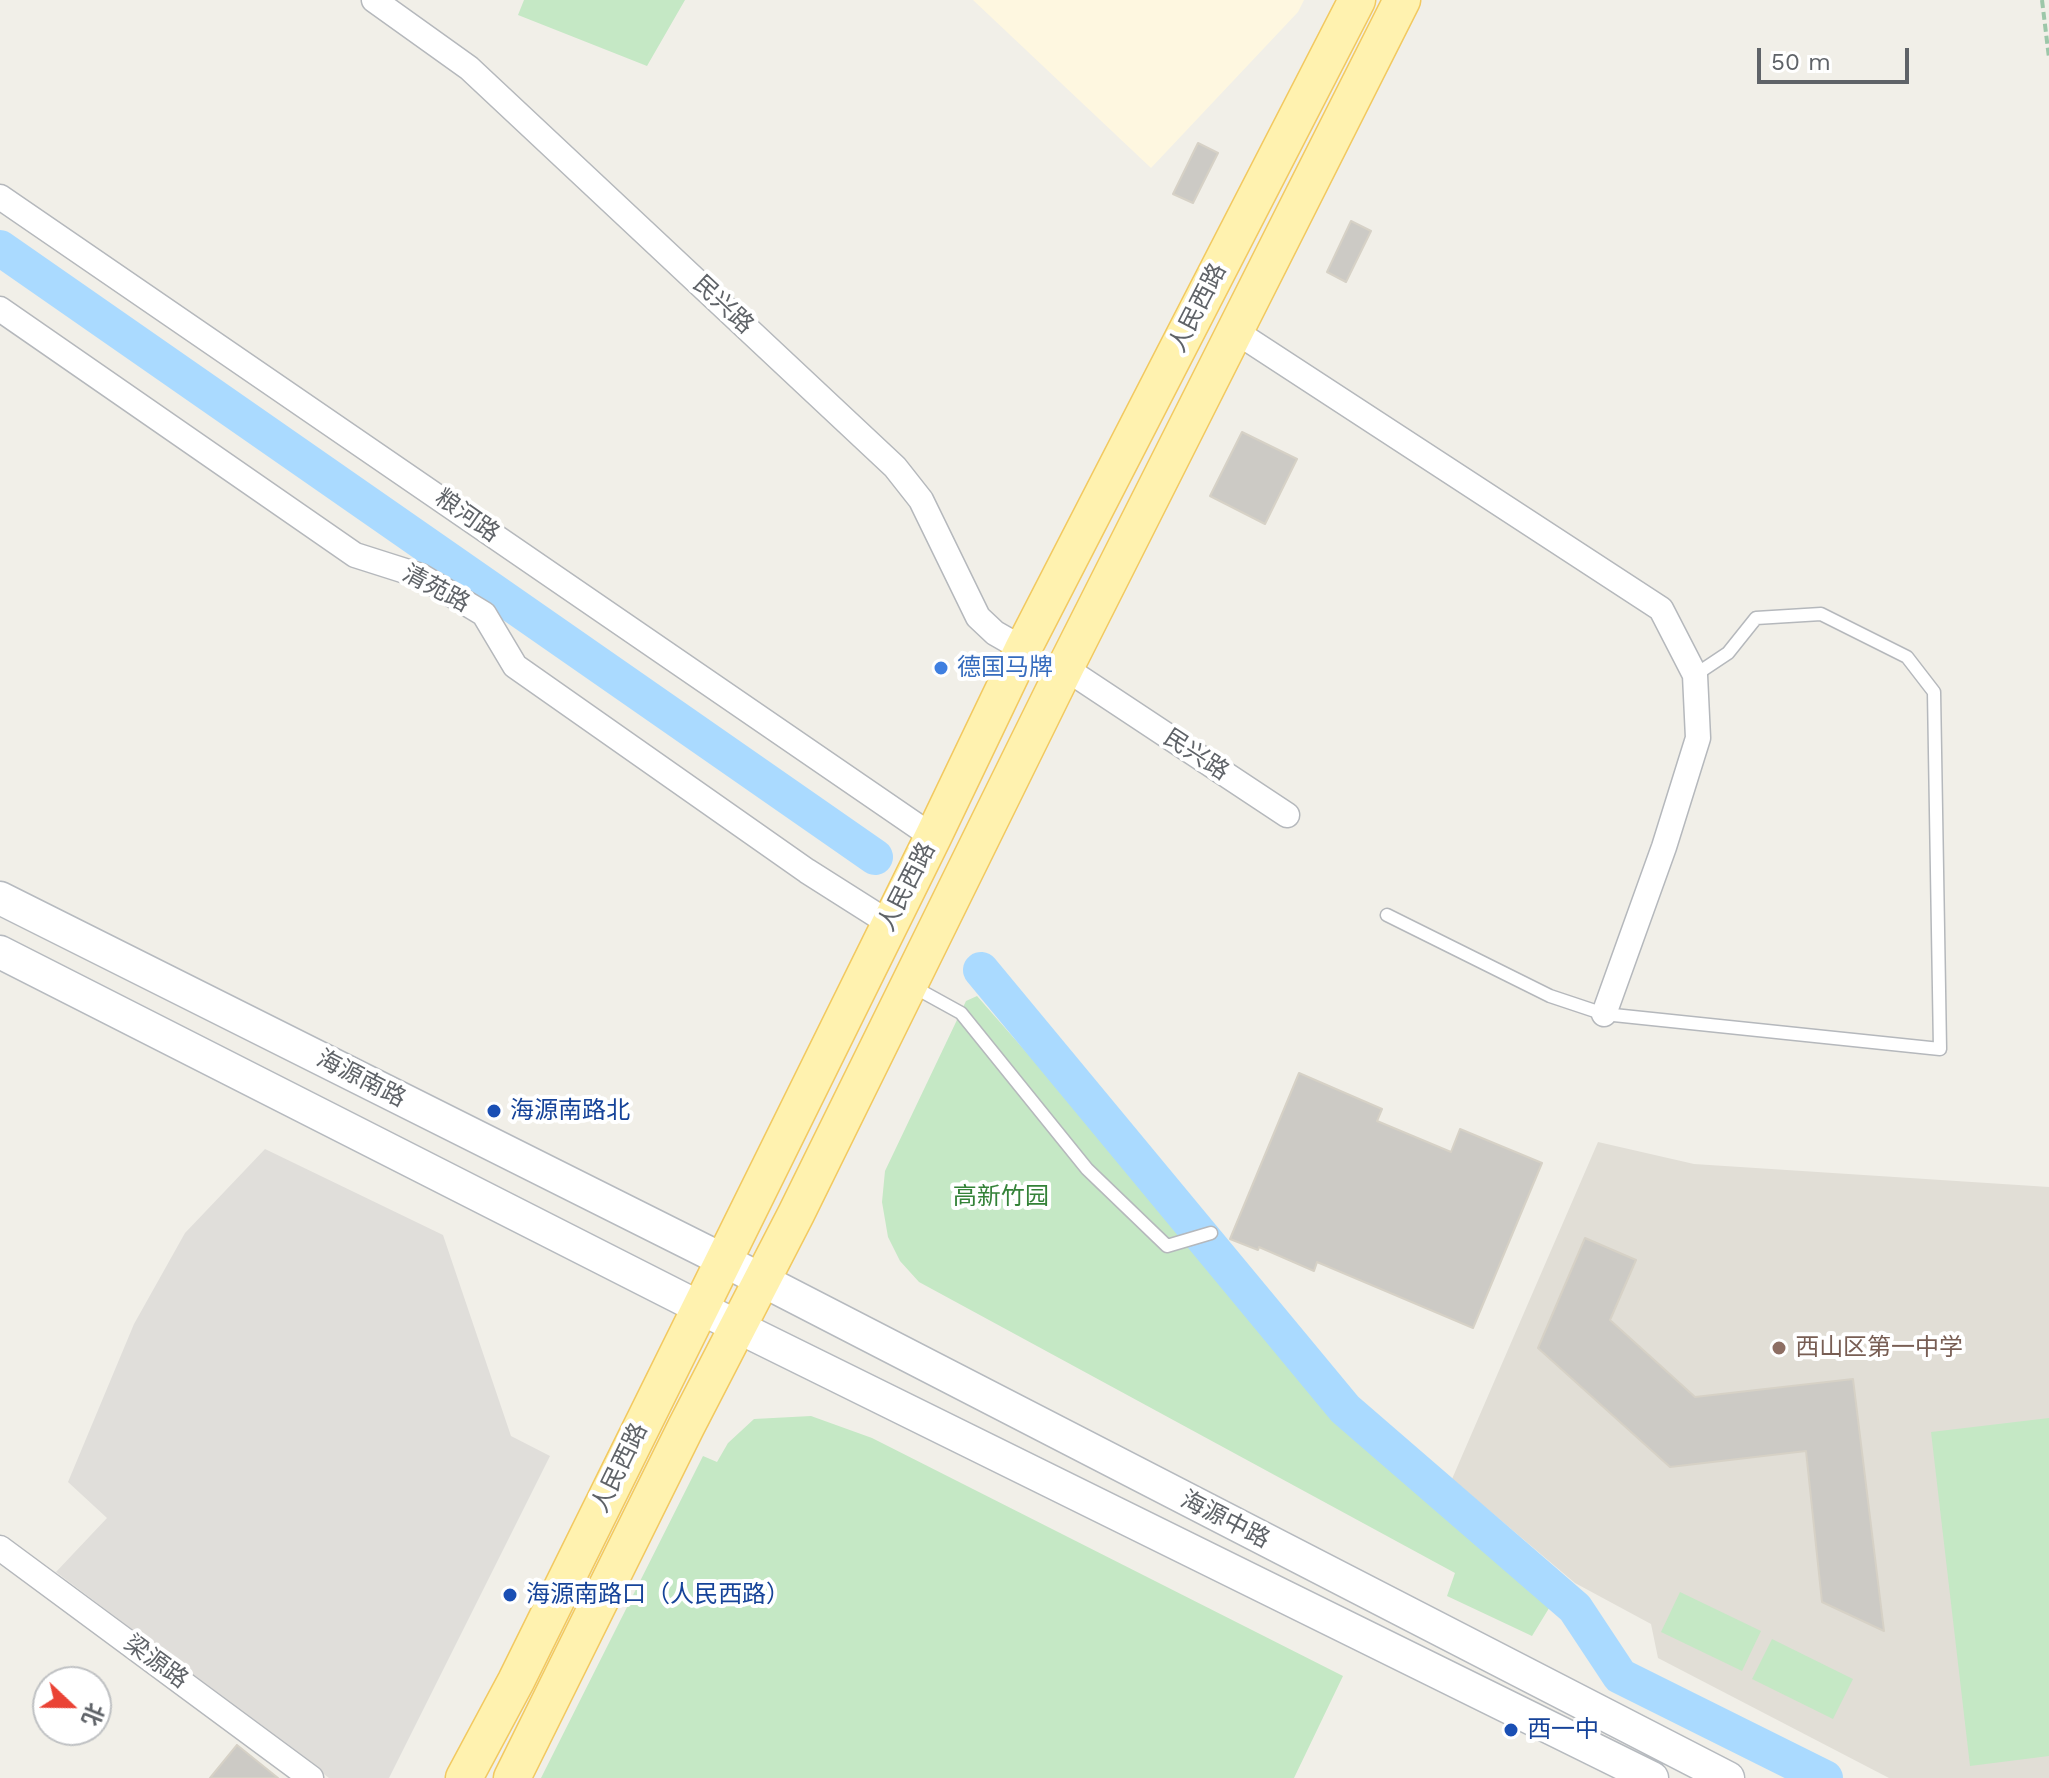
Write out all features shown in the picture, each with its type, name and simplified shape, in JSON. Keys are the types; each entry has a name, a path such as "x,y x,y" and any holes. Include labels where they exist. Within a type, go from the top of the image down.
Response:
{"main road":[{"name":"人民西路","path":"464,1778 523,1667 1023,649 1357,0"},
{"name":"人民西路","path":"512,1778 1402,0"},
{"name":"海源南路","path":"0,898 723,1260"},
{"name":"海源南路","path":"0,952 699,1306"},
{"name":"海源中路","path":"723,1260 1728,1778"},
{"name":"海源中路","path":"699,1306 1652,1778"}],"street":[{"name":"民兴路","path":"374,0 469,68 895,467 921,500 978,617 995,633 1023,649"},
{"name":"粮河路","path":"0,197 933,837"},
{"name":"清苑路","path":"0,309 355,555 421,576 484,614 515,666 807,871 889,923"},
{"path":"1235,331 1661,609 1695,675 1698,738 1664,847 1604,1014"},
{"name":"民兴路","path":"1065,668 1287,815"},
{"name":"梁源路","path":"0,1548 311,1778"}],"lane":[{"path":"1387,915 1550,996 1604,1014 1940,1049 1934,692 1907,657 1821,614 1756,618 1728,653 1695,675"},
{"path":"909,984 961,1013 1087,1169 1167,1246 1211,1233"}],"path":[{"path":"2042,0 2049,58"}],"shaded area":[{"path":"973,0 1304,0 1298,12 1151,168"},
{"name":"西山区第一中学","path":"1598,1142 1694,1164 2049,1187 2049,1778 1889,1778 1658,1658 1651,1624 1575,1583 1452,1479"},
{"path":"265,1149 443,1235 511,1436 550,1456 389,1778 329,1778 56,1572 107,1518 68,1482 134,1324 185,1233"}],"green space":[{"path":"524,0 685,0 647,66 518,15"},
{"name":"高新竹园","path":"977,996 1351,1422 1554,1600 1532,1636 1447,1596 1455,1573 919,1282 900,1261 888,1237 882,1202 885,1171 966,1001"},
{"path":"811,1416 872,1438 1343,1676 1294,1778 541,1778 703,1456 717,1462 728,1443 754,1419"},
{"path":"2049,1418 2049,1756 1970,1766 1931,1432"},
{"path":"1680,1592 1761,1631 1742,1671 1661,1632"},
{"path":"1772,1639 1853,1679 1833,1719 1752,1679"}],"building":[{"path":"1198,143 1218,153 1193,203 1173,194"},
{"path":"1351,221 1371,231 1346,282 1327,272"},
{"path":"1242,432 1297,459 1265,524 1210,496"},
{"path":"1299,1073 1382,1109 1377,1121 1451,1152 1460,1129 1542,1163 1473,1328 1317,1262 1314,1271 1259,1247 1258,1250 1230,1239"},
{"path":"1585,1238 1636,1260 1610,1320 1695,1397 1853,1379 1884,1631 1822,1602 1806,1451 1670,1467 1538,1348"},
{"path":"237,1745 278,1778 210,1778"}],"waterway":[{"path":"0,248 875,857"},
{"path":"981,970 1345,1409 1575,1608 1620,1676 1825,1778"}],"place":[{"name":"德国马牌","path":"941,668"},
{"name":"海源南路北","path":"494,1111"},
{"name":"西山区第一中学","path":"1779,1348"},
{"name":"海源南路口（人民西路）","path":"510,1595"},
{"name":"西一中","path":"1511,1730"}]}
